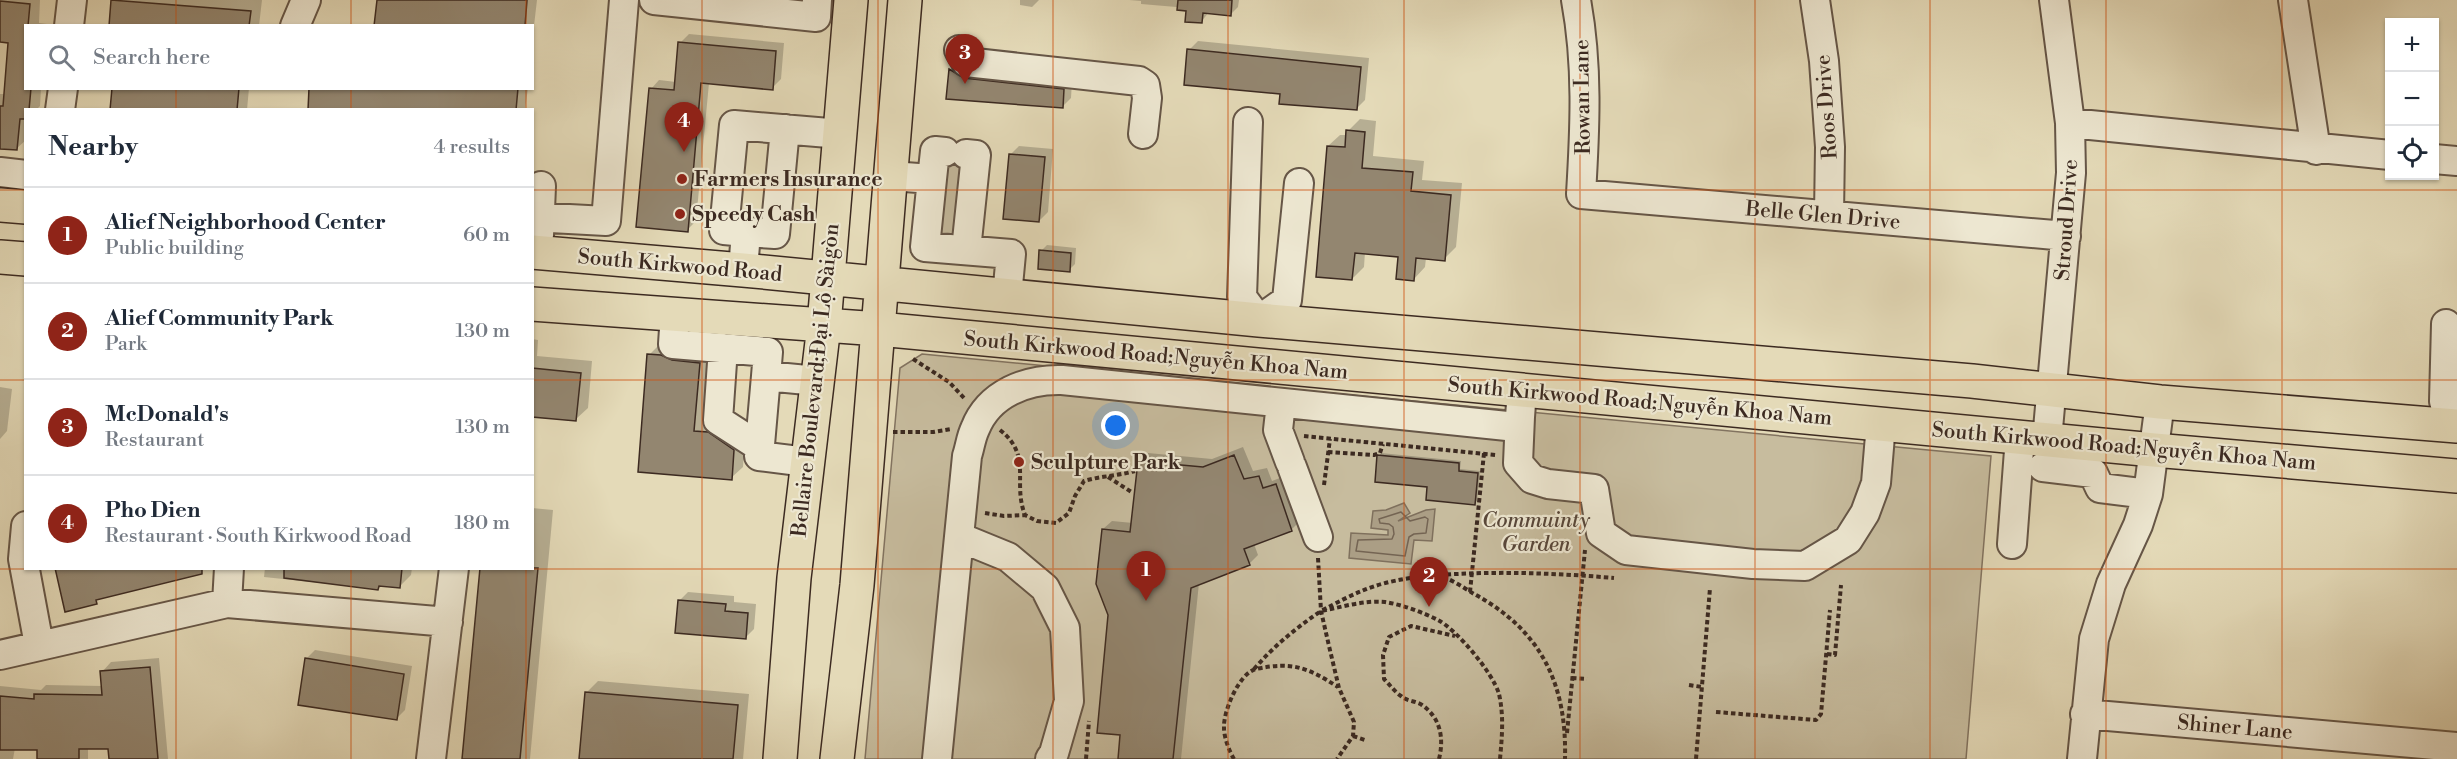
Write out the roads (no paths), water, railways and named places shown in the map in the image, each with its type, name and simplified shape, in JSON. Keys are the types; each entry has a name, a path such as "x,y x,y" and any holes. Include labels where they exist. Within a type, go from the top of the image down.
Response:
{"main road":[{"name":"Bellaire Boulevard;Đại Lộ Sàigòn","path":"780,759 794,578 824,325 851,0"},
{"path":"837,759 856,585 879,329 905,0"},
{"path":"0,205 24,207"},
{"path":"534,269 535,252"},
{"name":"South Kirkwood Road","path":"535,252 828,279"},
{"path":"0,257 24,259"},
{"name":"South Kirkwood Road;Nguyễn Khoa Nam","path":"828,279 1259,320 1972,381 2160,402 2453,426"},
{"path":"534,302 675,314 742,340 824,325"},
{"path":"1255,365 1259,320"},
{"name":"South Kirkwood Road;Nguyễn Khoa Nam","path":"824,325 1255,365 1521,403 1881,424 2053,452 2154,450 2451,475"},
{"path":"1521,403 1528,343"},
{"path":"2451,475 2453,426"}],"street":[{"path":"69,24 72,0"},
{"path":"296,24 306,0"},
{"path":"536,217 606,221 624,0"},
{"path":"654,0 816,17 817,0"},
{"name":"Rowan Lane","path":"1576,0 1582,33 1585,76 1581,194"},
{"name":"Roos Drive","path":"1815,0 1824,61 1830,147 1829,215"},
{"name":"Stroud Drive","path":"2012,544 2053,452 2052,391 2072,173 2070,123 2054,0"},
{"path":"2293,0 2316,150"},
{"path":"959,50 966,62 1139,81 1145,85 1147,98 1143,134"},
{"path":"60,108 63,90"},
{"path":"1248,122 1242,297 1259,320 1287,300 1299,183"},
{"path":"2070,123 2316,150 2385,155"},
{"path":"785,129 776,234 724,230 734,125 785,129 841,134"},
{"path":"2439,159 2457,161"},
{"path":"0,172 24,175"},
{"path":"891,176 951,200 1011,254 1007,296"},
{"path":"535,252 536,217 542,186"},
{"name":"Belle Glen Drive","path":"1581,194 2066,236"},
{"path":"742,270 746,232"},
{"path":"2446,324 2444,401 2453,426"},
{"path":"760,447 718,420 742,340 768,352 760,447 759,456 807,462"},
{"path":"766,376 817,381"},
{"path":"937,759 967,456 975,427 986,410 1009,389 1036,381 1062,380 1507,426 1515,424 1521,403"},
{"path":"2082,759 2094,639 2111,585 2138,525 2148,494 2160,402"},
{"path":"1281,403 1279,434 1318,537"},
{"path":"1521,403 1518,463 1532,479 1548,484 1594,489 1601,532 1626,550 1753,564 1805,566 1848,540 1865,513 1876,483 1881,424"},
{"path":"2053,452 2093,473 2100,488 2148,494"},
{"path":"959,537 1008,557 1045,588 1065,628 1069,701 1054,753 1050,759"},
{"path":"24,548 24,564"},
{"path":"25,570 39,645"},
{"path":"227,603 229,570"},
{"path":"431,759 454,570"},
{"path":"0,656 39,645 227,603 448,622"},
{"name":"Shiner Lane","path":"2085,714 2457,747"}],"water":[{"path":"1404,503 1410,513 1398,521 1426,510 1435,509 1432,541 1414,540 1411,564 1349,558 1351,533 1388,535 1388,530 1371,528 1373,511 1386,510"}],"tunnel":[{"path":"943,169 964,171"},
{"path":"941,193 962,195"},
{"path":"938,218 960,220"}],"place":[{"name":"McDonald's","path":"965,84"},
{"name":"Pho Dien","path":"684,152"},
{"name":"Farmers Insurance","path":"682,179"},
{"name":"Speedy Cash","path":"680,214"},
{"name":"Sculpture Park","path":"1019,462"},
{"name":"Alief Neighborhood Center","path":"1146,601"},
{"name":"Alief Community Park","path":"1429,607"}],"park label":[{"name":"Commuinty Garden","path":"1536,532"}]}
